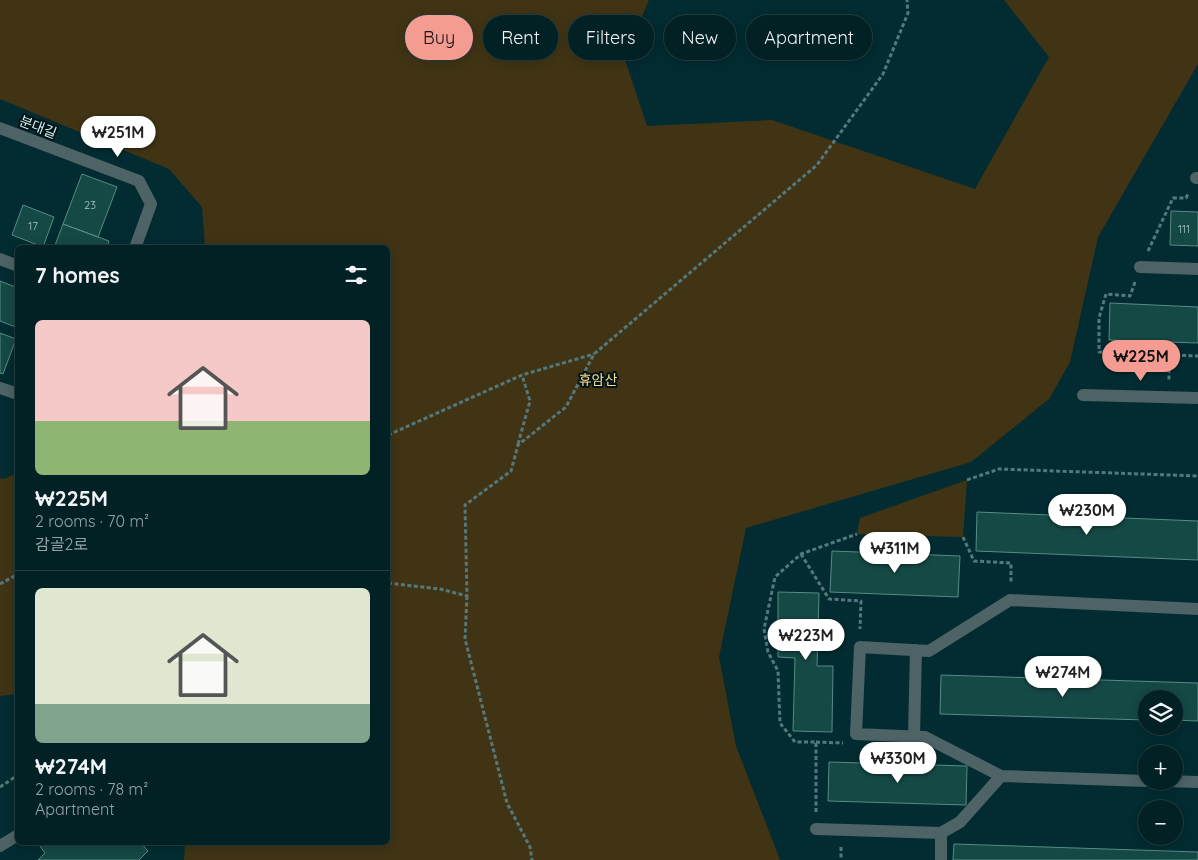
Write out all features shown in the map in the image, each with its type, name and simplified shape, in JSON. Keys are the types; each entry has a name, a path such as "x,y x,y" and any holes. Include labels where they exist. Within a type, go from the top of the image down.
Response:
{"street":[{"name":"분대길","path":"0,128 139,181 151,204 136,245"},
{"path":"0,259 15,265"},
{"path":"1140,267 1198,269"},
{"path":"0,388 15,393"},
{"path":"1083,395 1198,398"},
{"path":"1138,781 1001,776 925,737 856,734 860,647 929,650 1010,600 1198,609"},
{"path":"914,736 916,650"},
{"path":"816,829 941,833 960,822 1001,776"},
{"path":"1183,782 1198,782"},
{"path":"941,833 941,860"},
{"path":"0,846 15,836"}],"path":[{"path":"518,445 566,407 594,354 817,165 883,74 908,13 907,0"},
{"path":"1197,178 1186,198 1173,198 1140,267 1130,296 1106,294 1100,318 1100,352 1198,356"},
{"path":"390,434 522,375 594,354"},
{"path":"1169,355 1169,396"},
{"path":"522,375 530,402 511,471 465,505 467,596 465,639 507,803 530,847 532,860"},
{"path":"967,480 999,469 1198,476"},
{"path":"816,829 816,742 795,742 780,723 778,671 768,652 764,628 775,577 801,554 857,534"},
{"path":"963,537 974,561 1011,563 1010,600"},
{"path":"801,554 829,599 861,601 860,647"},
{"path":"0,584 15,576"},
{"path":"390,583 440,589 467,596"},
{"path":"0,787 15,777"}],"green space":[{"name":"휴암산","path":"0,0 649,0 642,15 568,15 568,60 625,60 647,126 772,120 975,189 1049,57 1004,0 1198,0 1198,64 1098,237 1070,362 1049,399 971,462 746,528 719,657 736,746 780,860 184,860 185,845 390,845 390,245 205,245 202,207 169,169 0,99"},
{"path":"15,474 15,694 0,696 0,478 4,479"},
{"path":"967,480 963,537 857,534 860,518"}],"building":[{"path":"82,174 117,187 98,237 63,224"},
{"path":"23,205 54,217 44,245 38,245 12,235"},
{"path":"1171,211 1198,212 1198,246 1170,245"},
{"path":"63,224 109,241 108,245 55,245"},
{"path":"0,281 15,287 15,327 0,321"},
{"path":"1110,303 1198,307 1198,343 1109,340"},
{"path":"0,333 15,339 15,342 3,374 0,373"},
{"path":"977,512 1198,521 1198,560 976,551"},
{"path":"832,551 960,556 958,597 830,592"},
{"path":"778,592 819,593 817,666 833,666 832,732 793,731 795,658 778,657"},
{"path":"941,675 1198,683 1198,721 1183,720 1183,690 1138,690 1138,720 940,714"},
{"path":"829,762 967,766 966,805 828,801"},
{"path":"954,844 1198,852 1198,860 953,860"},
{"path":"39,845 143,845 148,851 139,860 38,860 45,853"}]}
